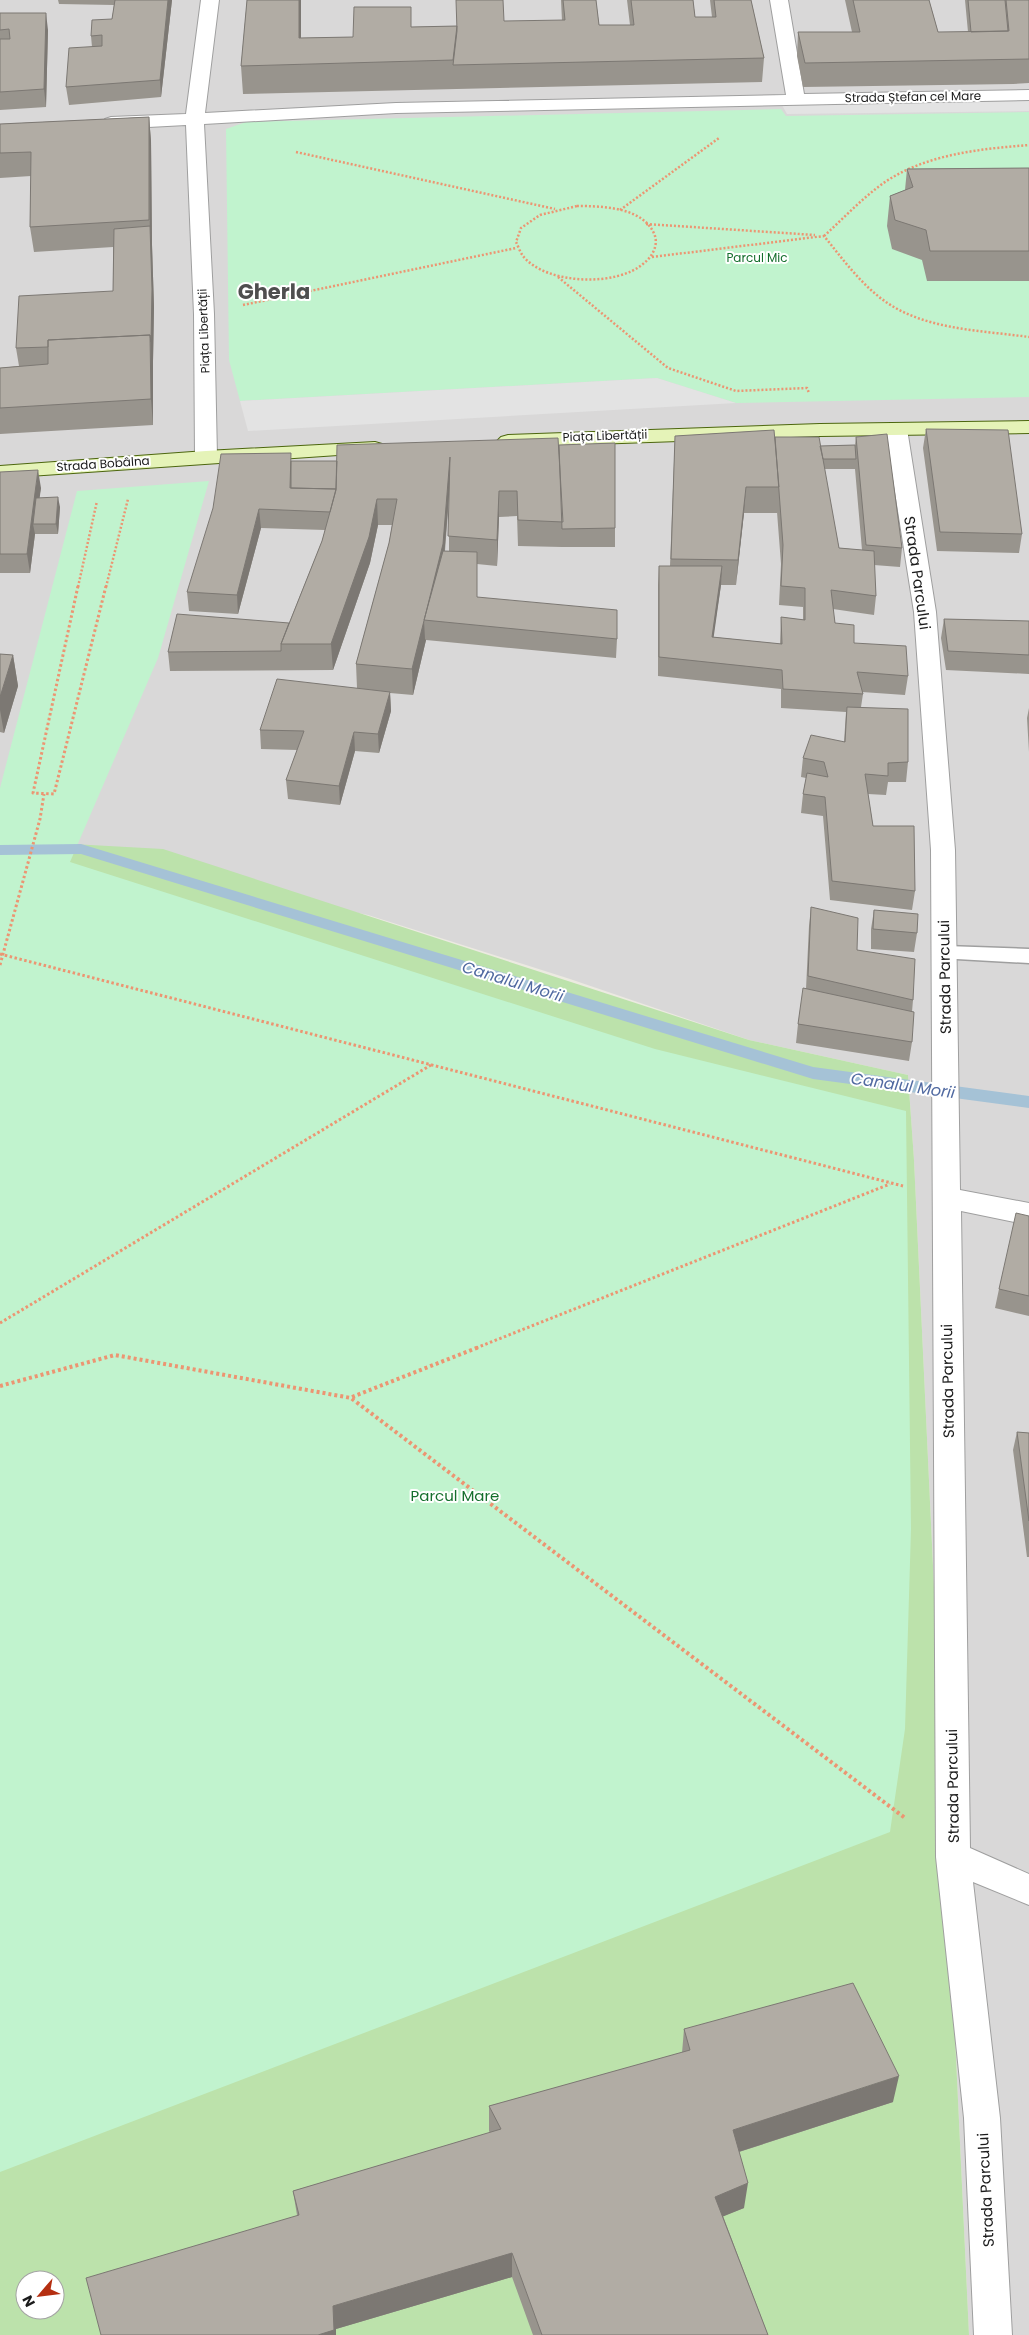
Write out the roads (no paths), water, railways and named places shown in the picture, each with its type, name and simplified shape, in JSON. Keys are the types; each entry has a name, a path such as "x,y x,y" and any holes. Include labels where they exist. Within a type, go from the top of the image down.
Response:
{"main road":[{"name":"Piața Libertății","path":"484,442 820,430 1029,427"},
{"path":"206,457 394,447"},
{"name":"Strada Bobâlna","path":"0,472 206,457"}],"street":[{"name":"Piața Libertății","path":"206,457 204,314 195,117 210,0"},
{"path":"97,124 195,117 396,108 796,99 779,0"},
{"name":"Strada Ștefan cel Mare","path":"796,99 1029,95"},
{"name":"Strada Parcului","path":"896,429 925,612 943,850 946,953 945,1197 953,1857 982,2118 993,2335"},
{"path":"945,1197 1029,1214"},
{"path":"953,1857 1029,1890"}],"lane":[{"path":"946,953 1029,956"}],"waterway":[{"name":"Canalul Morii","path":"0,850 81,849 813,1073 1029,1102"}],"district":[{"name":"Gherla","path":"274,292"}],"park label":[{"name":"Parcul Mic","path":"757,258"},
{"name":"Parcul Mare","path":"455,1496"}]}
